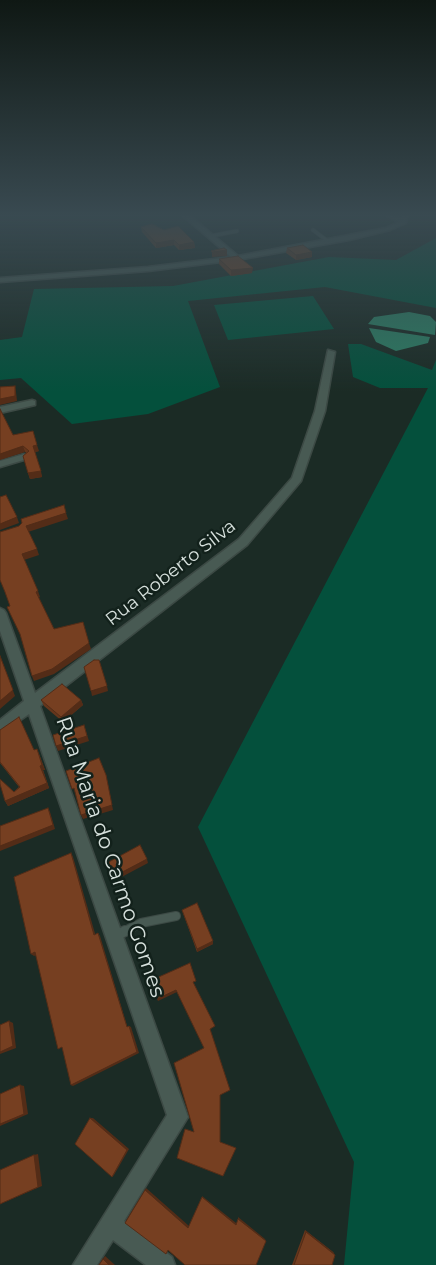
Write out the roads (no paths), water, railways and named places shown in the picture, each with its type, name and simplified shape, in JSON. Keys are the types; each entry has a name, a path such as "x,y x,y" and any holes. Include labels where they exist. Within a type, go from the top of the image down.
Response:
{"street":[{"path":"0,280 80,274"},
{"name":"Rua Roberto Silva","path":"0,728 243,542 297,479 320,411 331,352"},
{"path":"0,410 32,403"},
{"path":"0,464 24,457"},
{"name":"Rua Maria do Carmo Gomes","path":"0,612 178,1117 110,1224"},
{"path":"84,1265 110,1224 164,1265"}],"lane":[{"path":"115,937 141,923 176,916"}]}
